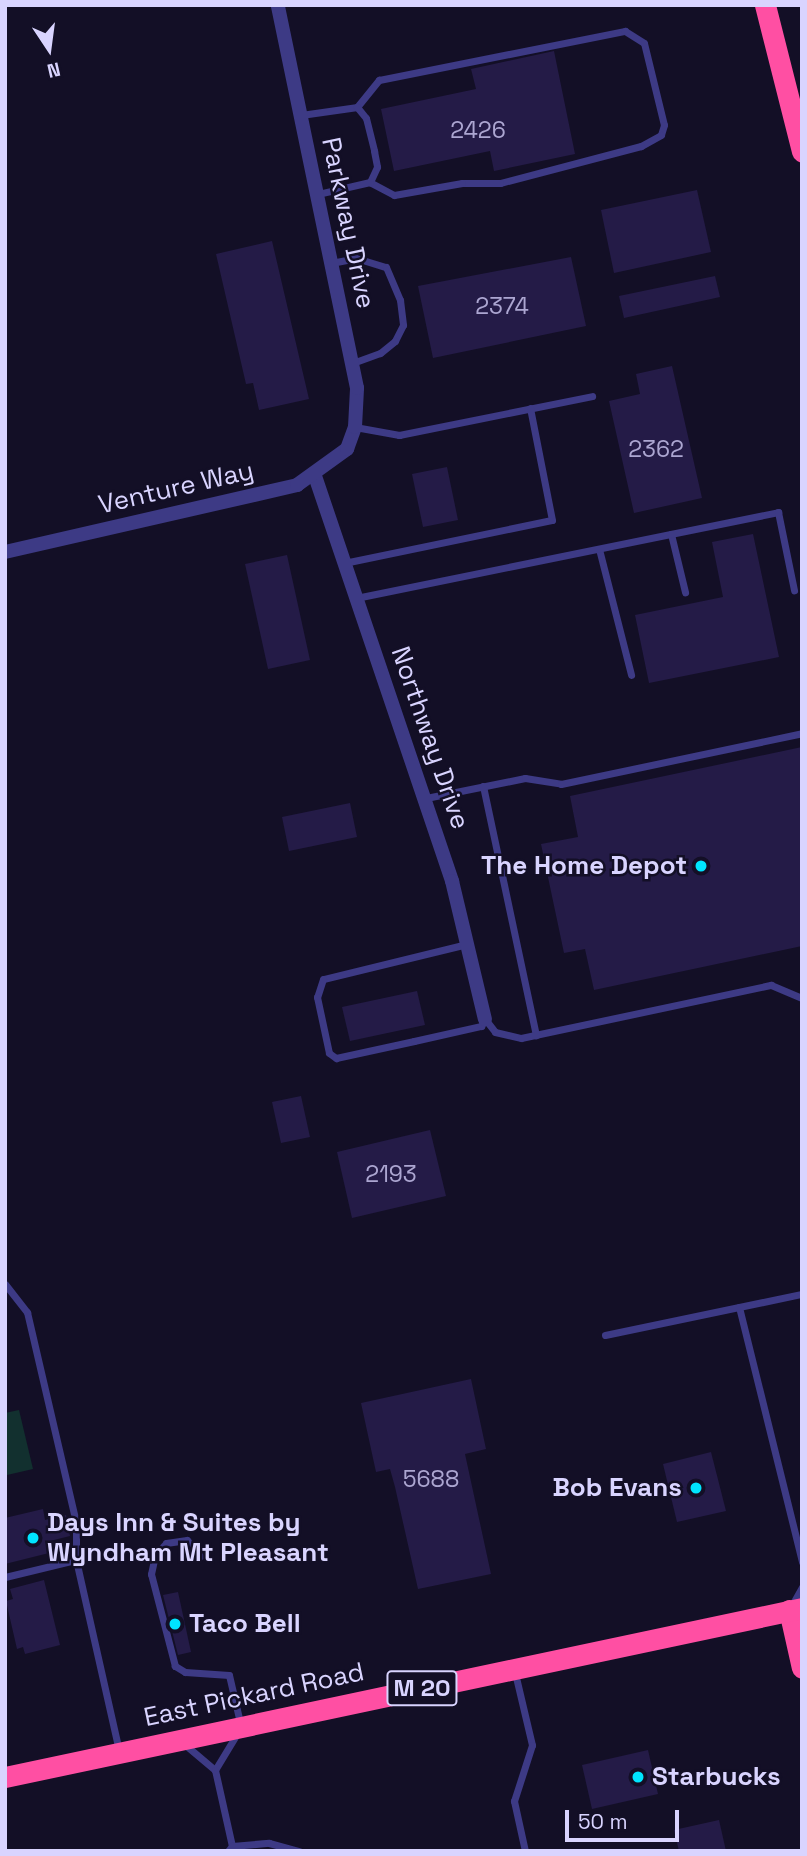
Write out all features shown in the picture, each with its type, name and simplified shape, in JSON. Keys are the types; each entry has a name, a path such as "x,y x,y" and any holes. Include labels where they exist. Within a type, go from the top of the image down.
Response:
{"highway":[{"path":"765,5 802,151"},
{"path":"795,1609 802,1668"},
{"name":"East Pickard Road","path":"5,1777 795,1609"}],"street":[{"name":"Parkway Drive","path":"278,5 352,363 355,427 346,449"},
{"name":"Venture Way","path":"5,552 297,485 315,476 346,449"},
{"name":"Northway Drive","path":"315,476 426,798 485,1019"}],"lane":[{"path":"300,115 357,107 379,80 625,31 644,43 663,125 653,141 500,183 462,183 394,195 370,182 317,194"},
{"path":"357,107 366,118 377,167 370,182"},
{"path":"331,263 356,258 386,267 400,300 403,325 395,341 380,354 352,363"},
{"path":"355,427 399,435 592,396"},
{"path":"344,562 552,520 530,408"},
{"path":"356,598 778,512 794,590"},
{"path":"671,534 685,592"},
{"path":"599,549 631,675"},
{"path":"426,798 525,778 561,784 802,733"},
{"path":"483,786 536,1035"},
{"path":"467,944 323,979 317,997 329,1053 335,1058 414,1041 481,1026 485,1019 495,1032 507,1036 536,1035 771,985 802,998"},
{"path":"5,1284 27,1312 76,1523 76,1560 119,1752"},
{"path":"604,1335 802,1294"},
{"path":"739,1307 802,1562"},
{"path":"200,1556 187,1540 166,1543 155,1555 151,1574 175,1666 185,1672 229,1675 241,1727 215,1770"},
{"path":"5,1577 76,1560"},
{"path":"795,1609 802,1587"},
{"path":"514,1668 533,1745 514,1801 526,1851"},
{"path":"180,1740 215,1770 230,1848 269,1843 299,1851"}],"green space":[{"path":"19,1410 33,1469 7,1475 5,1413"}],"building":[{"path":"554,51 575,154 494,171 490,151 394,171 381,109 476,89 471,69"},
{"path":"697,190 711,252 614,273 601,210"},
{"path":"272,241 309,399 259,410 253,383 246,384 216,254"},
{"path":"571,257 586,326 433,358 418,286"},
{"path":"715,276 720,297 624,318 619,296"},
{"path":"672,366 702,498 634,513 609,401 640,394 636,374"},
{"path":"447,467 458,520 423,527 412,474"},
{"path":"753,534 779,657 649,683 635,615 723,597 712,542"},
{"path":"287,555 310,660 268,669 245,564"},
{"path":"802,747 802,946 594,990 585,949 564,953 541,844 578,837 570,796"},
{"path":"350,803 357,837 289,851 282,817"},
{"path":"417,991 425,1025 350,1041 342,1007"},
{"path":"301,1096 310,1137 281,1143 272,1102"},
{"path":"430,1130 446,1196 352,1218 337,1152"},
{"path":"471,1379 486,1449 465,1454 491,1574 418,1589 390,1469 376,1472 361,1403"},
{"path":"711,1452 726,1511 677,1522 663,1464"},
{"name":"Days Inn & Suites by Wyndham Mt Pleasant","path":"43,1509 45,1520 66,1515 70,1536 50,1541 53,1552 5,1564 5,1518"},
{"path":"44,1580 60,1645 25,1654 23,1647 17,1649 6,1601 13,1599 10,1589"},
{"name":"Taco Bell","path":"178,1592 191,1652 178,1655 163,1595"},
{"path":"648,1750 658,1794 592,1809 582,1765"},
{"path":"719,1820 726,1851 679,1851 674,1830"}],"place":[{"name":"The Home Depot","path":"701,866"},
{"name":"Bob Evans","path":"696,1488"},
{"name":"Days Inn & Suites by Wyndham Mt Pleasant","path":"33,1538"},
{"name":"Taco Bell","path":"175,1624"},
{"name":"Starbucks","path":"638,1777"}]}
